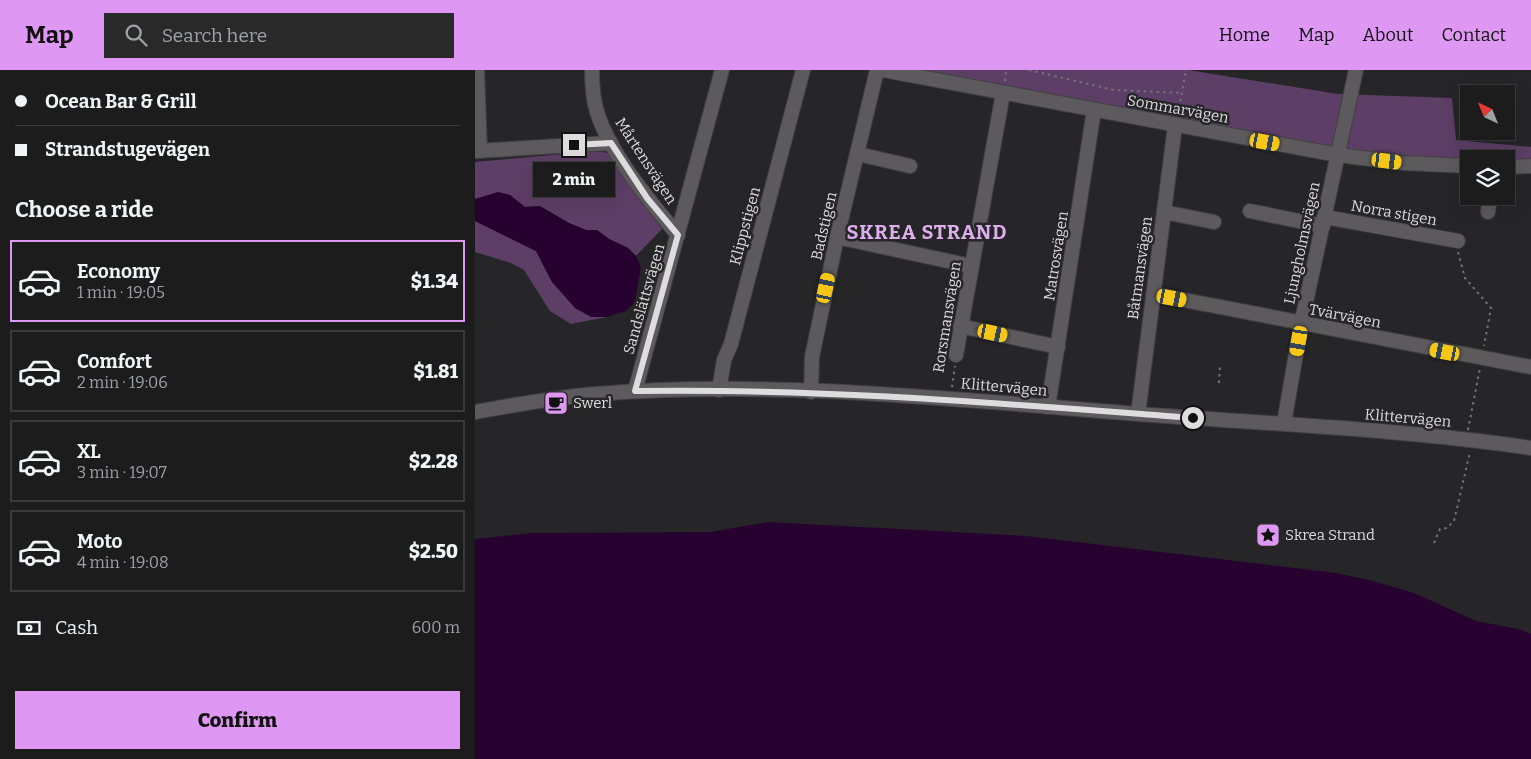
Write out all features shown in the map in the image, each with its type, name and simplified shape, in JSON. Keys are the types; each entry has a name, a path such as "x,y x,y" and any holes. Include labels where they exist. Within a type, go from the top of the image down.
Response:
{"street":[{"path":"477,70 478,151 611,143"},
{"name":"Mårtensvägen","path":"592,70 597,112 611,143 647,198 678,235"},
{"name":"Sandslättsvägen","path":"635,391 722,70"},
{"name":"Klippstigen","path":"719,390 723,360 731,344 803,70"},
{"name":"Badstigen","path":"811,392 812,357 837,237 877,70"},
{"name":"Sommarvägen","path":"883,70 1338,155 1404,163 1460,166"},
{"name":"Ljungholmsvägen","path":"1284,423 1301,324 1356,70"},
{"name":"Rorsmansvägen","path":"956,354 1003,93"},
{"name":"Matrosvägen","path":"1049,406 1094,110"},
{"name":"Båtmansvägen","path":"1138,414 1175,126"},
{"path":"858,154 910,166"},
{"path":"1515,167 1531,166"},
{"path":"1488,212 1489,205"},
{"name":"Norra stigen","path":"1250,211 1457,241"},
{"path":"1164,212 1215,222"},
{"path":"837,237 971,266"},
{"name":"Tvärvägen","path":"1153,294 1531,367"},
{"path":"960,326 1058,347"},
{"name":"Klittervägen","path":"475,412 564,397 635,391 811,392 950,399 1284,423 1469,440 1531,448"}],"path":[{"path":"1029,70 1114,90 1182,93"},
{"path":"1175,126 1186,70"},
{"path":"1434,543 1440,529 1447,528 1454,521 1461,498 1481,358 1491,308 1465,278 1459,258 1457,241"},
{"name":"Rorsmansvägen","path":"950,399 956,354"},
{"path":"1219,383 1220,364"}],"shaded area":[{"path":"923,70 1188,70 1338,94 1452,98 1456,140 1531,147 1531,171 1515,171 1515,150 1460,150 1460,171 1453,171 1387,157 989,84"},
{"path":"595,151 608,153 662,229 636,256 628,248 609,239 597,230 586,230 569,223 540,206 525,207 502,194 475,199 475,162"},
{"path":"498,192 510,195 525,207 540,206 569,223 586,230 597,230 609,239 628,248 636,256 641,267 635,302 626,311 607,317 591,317 575,308 552,282 536,251 475,221 475,199"},
{"path":"475,221 536,251 552,282 591,316 607,317 571,324 550,311 524,270 511,263 475,252"},
{"path":"769,522 1026,536 1336,573 1414,593 1476,621 1518,629 1531,634 1531,759 475,759 475,539 531,533 710,532"}],"place":[{"name":"Swerl","path":"556,403"},
{"name":"Skrea Strand","path":"1268,535"}],"district":[{"name":"SKREA STRAND","path":"927,232"}],"route":[{"path":"574,145 611,143 647,198 678,235 635,391 772,390 950,399 1193,418"}]}
